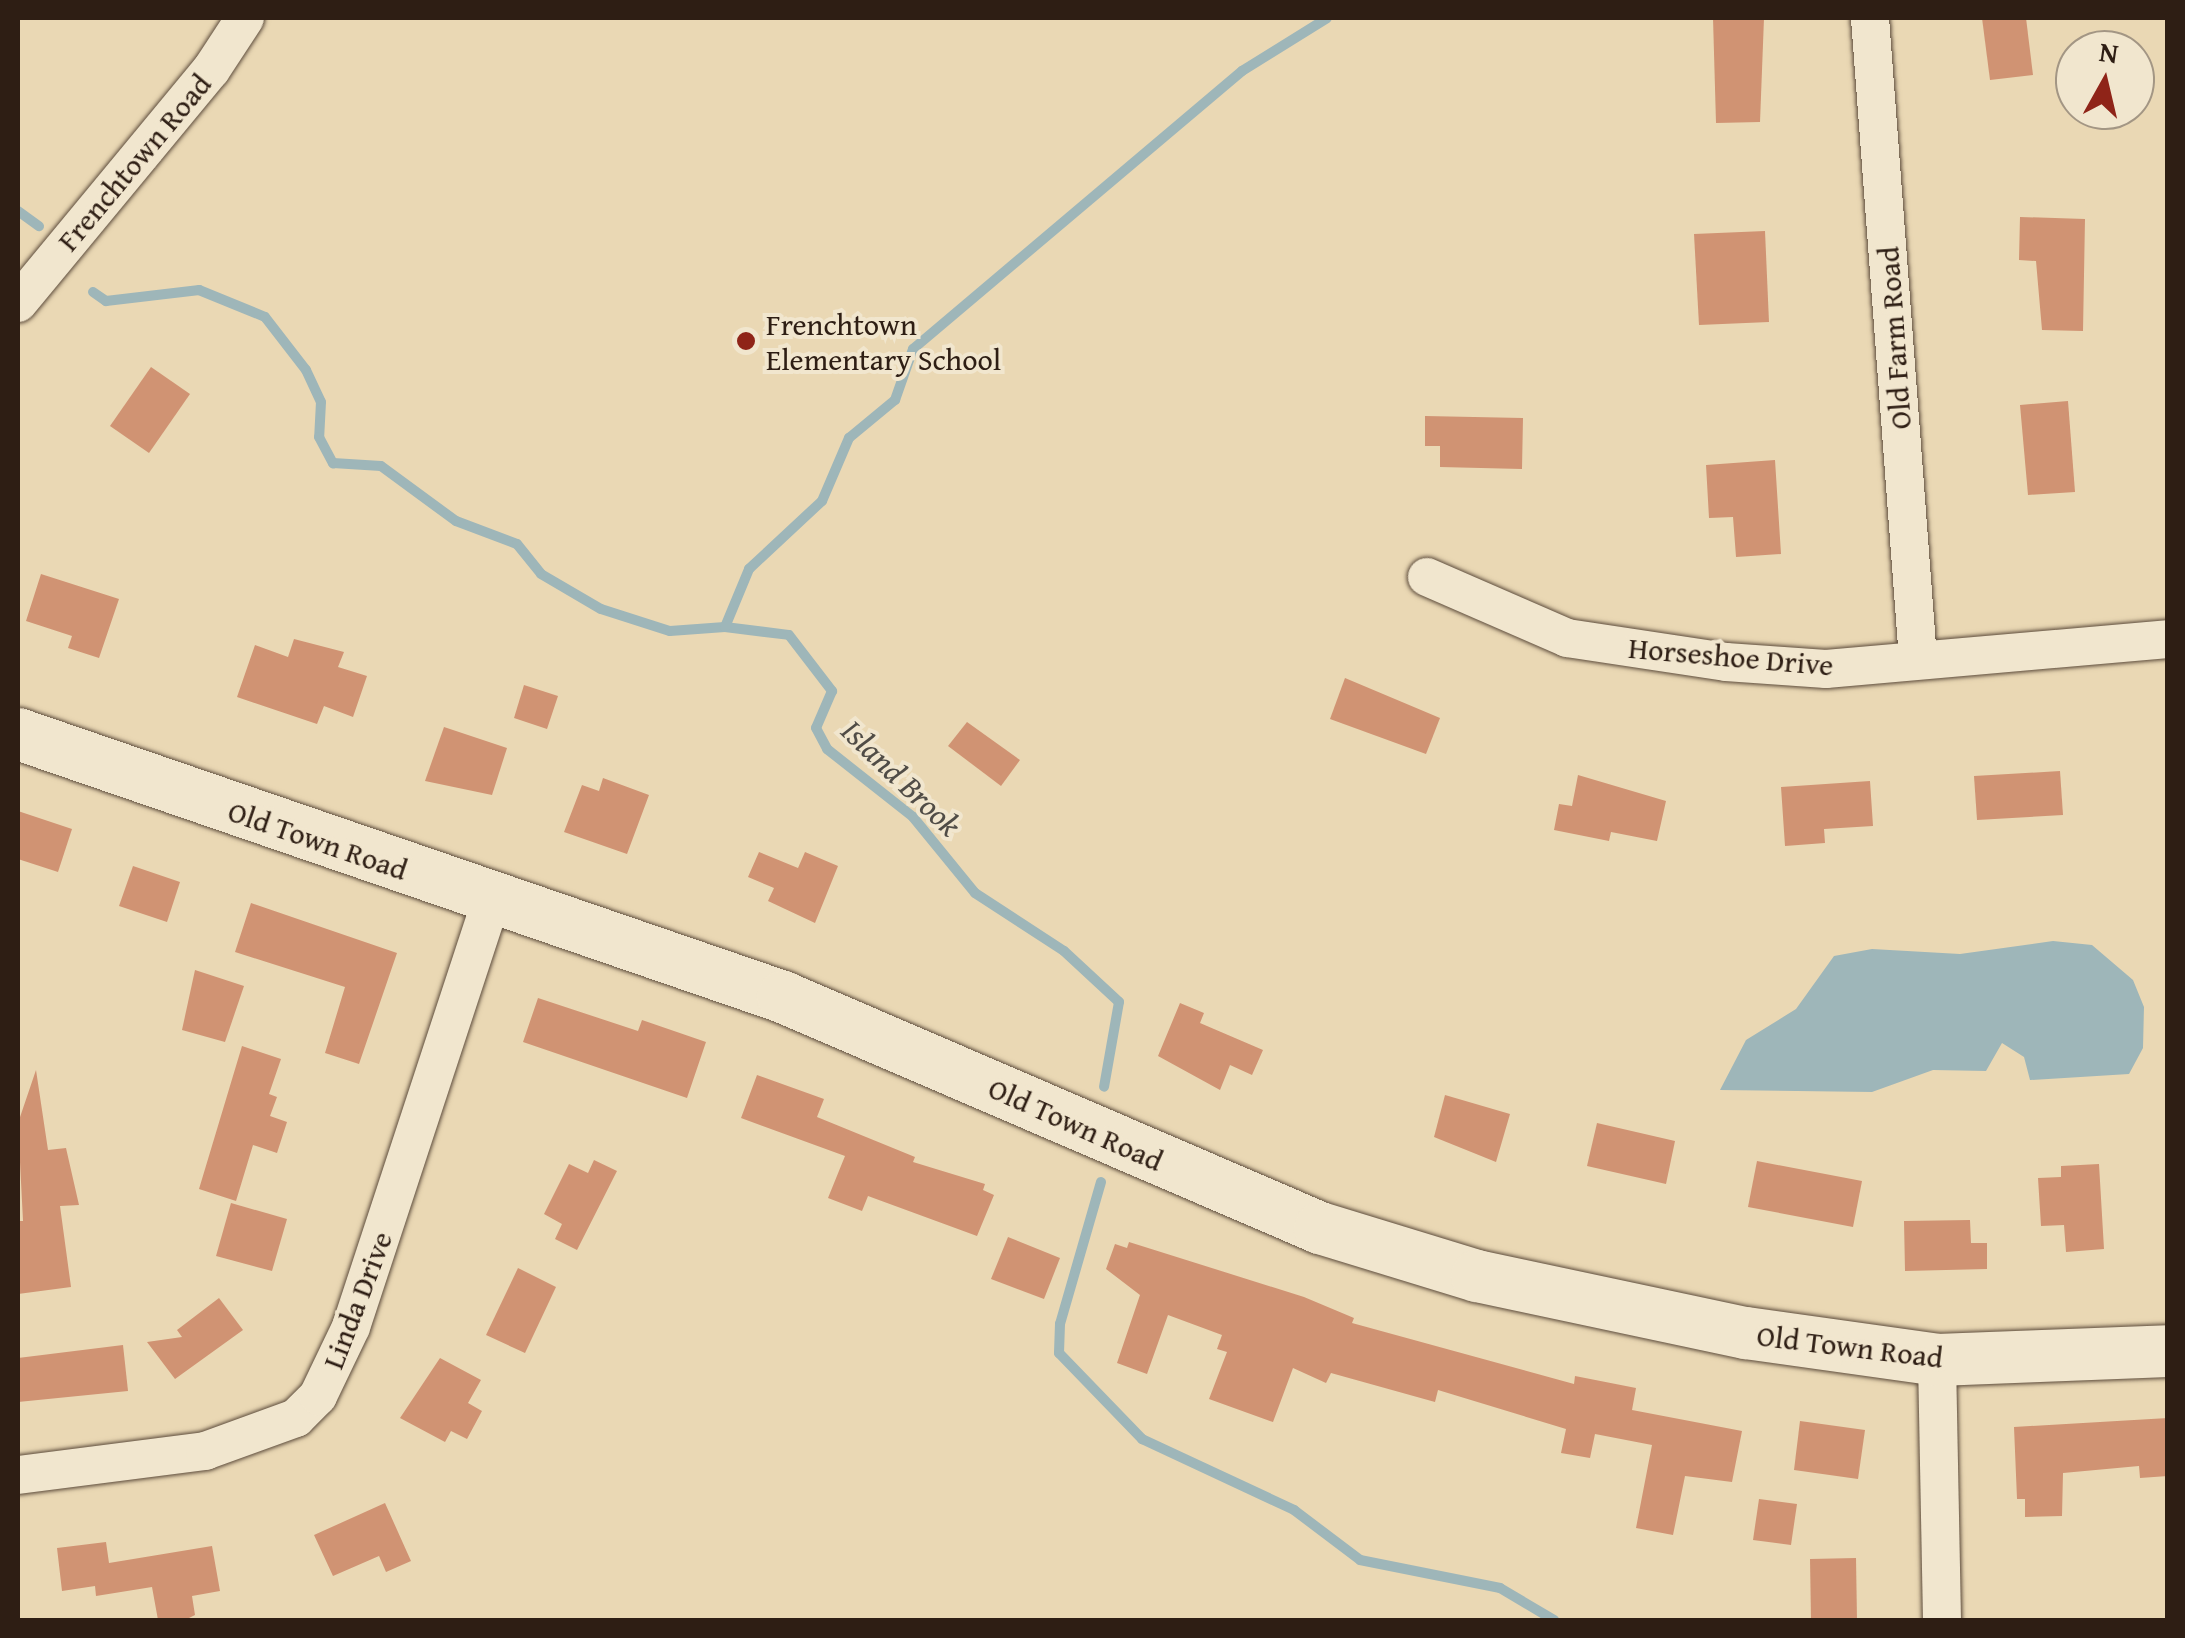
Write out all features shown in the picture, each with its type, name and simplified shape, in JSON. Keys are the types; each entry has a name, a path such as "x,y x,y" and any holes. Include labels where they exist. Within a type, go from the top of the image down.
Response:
{"main road":[{"name":"Old Town Road","path":"18,734 491,901 783,997 1320,1228 1477,1276 1746,1333 1937,1360 2168,1351"}],"street":[{"name":"Frenchtown Road","path":"18,303 210,70 245,18"},
{"name":"Old Farm Road","path":"1870,18 1918,658"},
{"name":"Horseshoe Drive","path":"1427,576 1567,638 1826,669 2168,639"},
{"name":"Linda Drive","path":"18,1475 221,1447 296,1418 318,1396 351,1326 491,901"},
{"path":"1937,1360 1942,1620"}],"water":[{"path":"2053,941 2092,945 2133,980 2144,1007 2143,1048 2129,1074 2030,1080 2024,1057 2002,1043 1986,1071 1933,1070 1872,1092 1720,1090 1746,1040 1796,1009 1834,956 1872,949 1960,954"}],"building":[{"path":"1713,18 1764,18 1760,122 1716,123"},
{"path":"1982,18 2026,18 2033,75 1990,80"},
{"path":"2020,217 2085,219 2083,331 2042,330 2036,261 2019,260"},
{"path":"1765,231 1769,322 1699,325 1694,234"},
{"path":"151,367 190,394 149,453 110,426"},
{"path":"2068,401 2075,492 2028,495 2020,405"},
{"path":"1425,416 1523,418 1522,469 1440,467 1440,446 1425,446"},
{"path":"1775,460 1781,554 1736,557 1733,517 1709,518 1706,465"},
{"path":"41,574 119,599 99,658 68,648 72,636 26,621"},
{"path":"294,639 344,652 338,667 367,676 353,717 324,706 317,724 237,697 255,645 288,657"},
{"path":"1345,678 1440,718 1426,754 1330,719"},
{"path":"524,685 558,696 547,729 514,718"},
{"path":"967,722 1020,760 1001,786 948,746"},
{"path":"444,727 507,748 492,795 425,781"},
{"path":"2060,771 2063,815 1977,820 1974,776"},
{"path":"1578,775 1666,801 1657,841 1611,832 1609,841 1554,830 1559,804 1572,806"},
{"path":"603,778 649,795 627,854 564,832 582,785 599,791"},
{"path":"1870,781 1873,826 1824,829 1825,843 1785,846 1781,787"},
{"path":"18,811 72,829 58,872 18,859"},
{"path":"759,852 798,868 805,852 838,866 815,923 768,901 774,888 748,877"},
{"path":"133,866 180,882 167,922 119,906"},
{"path":"251,903 397,953 359,1064 325,1053 345,987 235,952"},
{"path":"195,970 244,986 225,1042 182,1030"},
{"path":"538,998 638,1031 642,1020 706,1042 687,1098 523,1042"},
{"path":"1180,1003 1204,1013 1200,1023 1263,1050 1252,1075 1230,1065 1220,1090 1158,1056"},
{"path":"242,1046 281,1059 269,1094 277,1097 270,1116 287,1122 277,1153 253,1145 236,1201 199,1189"},
{"path":"36,1070 48,1150 66,1148 79,1205 60,1206 71,1287 18,1294 18,1221 23,1221 18,1123"},
{"path":"757,1075 824,1099 817,1117 915,1157 913,1162 985,1184 983,1190 994,1195 977,1236 868,1196 862,1211 828,1198 845,1156 741,1118"},
{"path":"1445,1095 1510,1114 1496,1162 1434,1137"},
{"path":"1597,1123 1675,1141 1666,1184 1587,1166"},
{"path":"594,1160 617,1171 577,1250 555,1239 562,1224 544,1214 569,1164 588,1173"},
{"path":"1757,1161 1862,1181 1853,1227 1748,1207"},
{"path":"2099,1164 2104,1249 2066,1252 2064,1225 2041,1226 2038,1178 2061,1177 2061,1166"},
{"path":"231,1203 287,1219 272,1271 216,1256"},
{"path":"1970,1220 1971,1243 1987,1243 1987,1269 1905,1271 1904,1221"},
{"path":"1008,1237 1060,1258 1044,1299 991,1279"},
{"path":"1129,1242 1304,1297 1354,1318 1352,1323 1574,1384 1575,1376 1636,1388 1632,1410 1742,1431 1732,1482 1685,1476 1673,1535 1636,1528 1652,1445 1595,1434 1590,1458 1561,1453 1566,1429 1438,1390 1435,1402 1331,1373 1326,1383 1293,1368 1273,1422 1209,1399 1227,1352 1217,1349 1222,1335 1168,1315 1147,1374 1117,1363 1140,1295 1106,1269 1115,1244 1127,1248"},
{"path":"518,1268 556,1287 525,1353 486,1335"},
{"path":"219,1298 243,1330 175,1379 147,1342 182,1337 177,1330"},
{"path":"123,1345 128,1391 18,1402 18,1358"},
{"path":"440,1358 481,1380 468,1403 482,1411 467,1439 451,1431 445,1442 400,1418"},
{"path":"2168,1418 2168,1476 2140,1478 2139,1466 2063,1473 2062,1516 2025,1517 2025,1499 2017,1499 2014,1427"},
{"path":"1800,1421 1865,1430 1858,1479 1794,1470"},
{"path":"1759,1499 1797,1504 1791,1545 1753,1540"},
{"path":"385,1503 411,1561 386,1572 379,1556 333,1576 314,1535"},
{"path":"106,1542 109,1563 212,1546 220,1591 192,1596 195,1615 185,1620 158,1620 152,1587 96,1596 95,1586 62,1591 57,1548"},
{"path":"1856,1558 1857,1620 1811,1620 1810,1559"}],"waterway":[{"path":"725,627 749,569 822,501 849,438 895,400 913,349 1242,71 1327,18"},
{"name":"Island Brook","path":"18,211 39,226"},
{"name":"Island Brook","path":"93,292 106,301 199,290 265,317 306,370 321,402 319,437 333,463 381,466 456,521 517,544 541,574 601,609 670,631 725,627 789,635 832,691 816,728 827,749 913,817 975,893 1064,951 1119,1002 1104,1087"},
{"name":"Island Brook","path":"1101,1182 1060,1324 1059,1353 1142,1439 1294,1510 1360,1560 1500,1588 1554,1620"}],"place":[{"name":"Frenchtown Elementary School","path":"746,341"}]}
